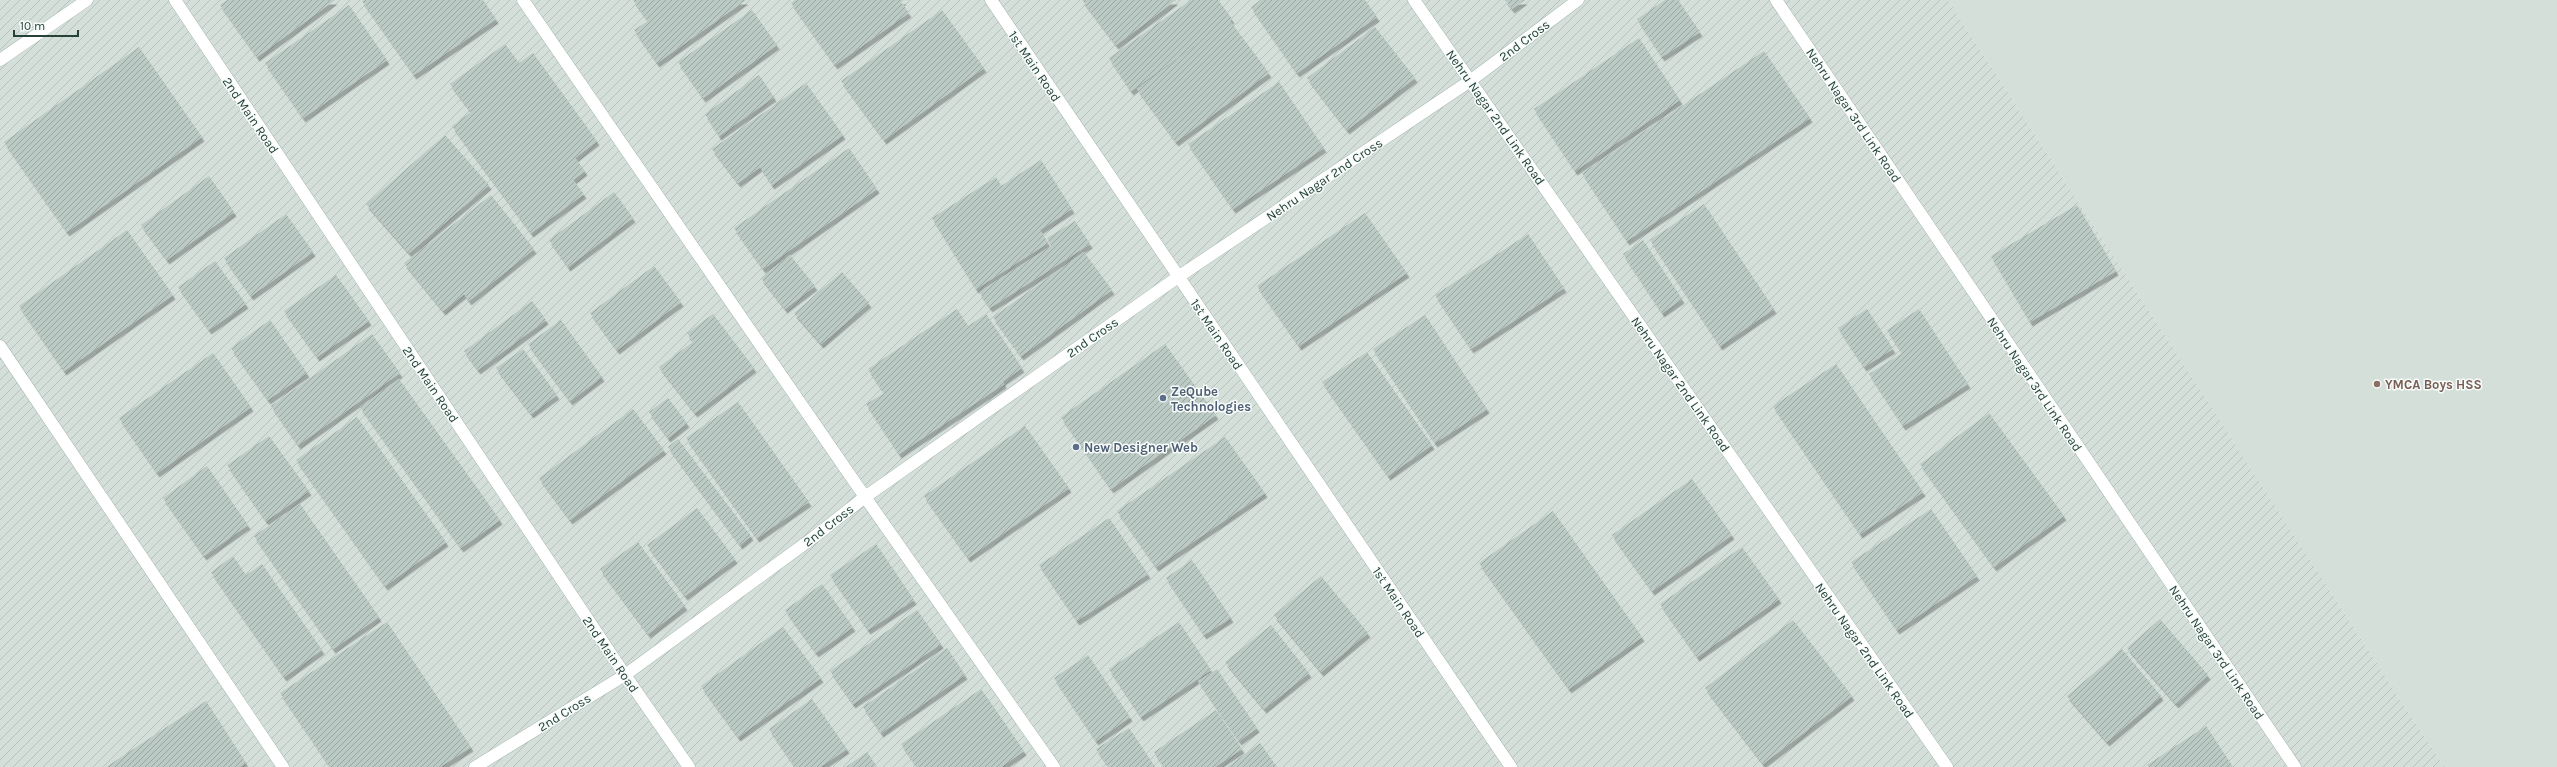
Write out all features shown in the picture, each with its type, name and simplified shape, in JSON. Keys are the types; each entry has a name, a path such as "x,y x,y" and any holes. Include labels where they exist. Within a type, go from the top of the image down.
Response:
{"street":[{"path":"0,60 87,0"},
{"name":"2nd Main Road","path":"175,0 625,675 690,767"},
{"path":"523,0 865,497 1054,767"},
{"name":"1st Main Road","path":"991,0 1511,767"},
{"name":"Nehru Nagar 2nd Link Road","path":"1414,0 1947,767"},
{"name":"2nd Cross","path":"1470,81 1578,0"},
{"name":"Nehru Nagar 3rd Link Road","path":"1776,0 2294,767"},
{"name":"Nehru Nagar 2nd Cross","path":"1178,277 1470,81"},
{"name":"2nd Cross","path":"475,767 625,675 814,538 865,497 1178,277"},
{"path":"0,346 283,767"}],"shaded area":[{"path":"0,0 1948,0 2444,767 0,767"},
{"name":"YMCA Boys HSS","path":"1948,0 2557,0 2557,767 2444,767"}],"building":[{"path":"227,0 335,0 257,57 220,5"},
{"path":"483,0 496,19 414,75 362,1"},
{"path":"633,0 746,0 657,63 634,30 648,21"},
{"path":"795,0 904,0 901,2 909,13 835,65 791,3"},
{"path":"1082,0 1176,0 1116,45"},
{"path":"1191,0 1218,0 1232,19 1230,21 1269,73 1176,142 1137,89 1207,37 1131,91 1109,58"},
{"path":"1261,0 1365,0 1377,17 1297,73 1251,7"},
{"path":"1505,0 1525,0 1512,9"},
{"path":"1665,0 1678,0 1700,32 1662,57 1637,19"},
{"path":"349,5 387,60 303,118 265,63"},
{"path":"752,10 777,45 703,98 678,62"},
{"path":"942,10 984,68 884,140 841,81"},
{"path":"1375,27 1415,78 1347,130 1307,78"},
{"path":"1639,38 1680,100 1575,171 1534,109"},
{"path":"505,44 519,63 533,53 597,141 575,158 585,171 573,180 584,194 531,233 452,126 471,112 450,84"},
{"path":"139,47 202,137 67,232 4,142"},
{"path":"1764,51 1810,118 1627,241 1582,173"},
{"path":"759,75 774,97 719,136 705,114"},
{"path":"1279,82 1324,148 1233,209 1188,144"},
{"path":"806,83 843,135 772,185 760,167 738,183 712,149"},
{"path":"445,135 489,185 409,253 366,204"},
{"path":"849,148 877,189 763,269 734,228"},
{"path":"1041,160 1072,209 1040,230 1048,243 976,289 932,218 996,177 1001,186"},
{"path":"209,176 234,212 167,260 141,225"},
{"path":"614,192 633,218 568,267 549,240"},
{"path":"491,195 534,249 469,301 464,294 443,311 404,263"},
{"path":"1704,204 1774,309 1720,346 1650,240"},
{"path":"2077,205 2116,271 2030,322 1991,256"},
{"path":"1365,213 1407,273 1299,346 1257,286"},
{"path":"286,214 313,252 251,296 224,258"},
{"path":"1075,221 1090,244 990,308 979,292 1051,246 1047,238"},
{"path":"127,230 173,295 64,371 19,306"},
{"path":"1528,234 1564,288 1471,349 1435,295"},
{"path":"1643,240 1682,299 1662,313 1623,254"},
{"path":"1084,252 1112,290 1021,356 993,317"},
{"path":"790,255 815,286 785,309 761,278"},
{"path":"215,261 246,304 209,330 178,287"},
{"path":"654,266 681,302 617,350 590,313"},
{"path":"842,272 869,303 821,344 794,313"},
{"path":"336,275 369,321 317,357 284,311"},
{"path":"532,301 546,320 478,370 464,351"},
{"path":"957,309 968,326 986,314 1022,368 1003,381 1004,384 899,454 866,404 884,393 868,369"},
{"path":"1867,309 1893,349 1864,367 1838,328"},
{"path":"1919,309 1968,384 1903,426 1869,374 1902,353 1887,330"},
{"path":"713,314 754,368 695,413 659,367 693,342 687,333"},
{"path":"1425,315 1487,409 1435,443 1373,349"},
{"path":"270,320 307,373 268,400 231,348"},
{"path":"561,320 602,377 570,401 528,344"},
{"path":"372,334 400,373 298,445 271,406"},
{"path":"1165,344 1216,415 1111,489 1061,417"},
{"path":"523,349 557,395 531,414 496,368"},
{"path":"1367,352 1432,445 1388,476 1322,382"},
{"path":"213,353 251,407 157,473 119,418"},
{"path":"1836,364 1923,492 1860,534 1773,406"},
{"path":"399,379 500,520 461,548 360,407"},
{"path":"668,398 687,423 668,438 649,412"},
{"path":"738,402 809,502 757,538 686,438"},
{"path":"633,409 664,450 570,520 539,478"},
{"path":"1989,413 2064,516 1994,567 1920,464"},
{"path":"357,417 446,542 385,586 296,460"},
{"path":"1025,426 1069,488 968,558 924,496"},
{"path":"269,436 309,491 266,521 227,465"},
{"path":"1225,437 1265,493 1156,567 1117,511"},
{"path":"678,439 751,536 740,545 668,447"},
{"path":"207,466 248,525 204,556 163,498"},
{"path":"1692,479 1732,535 1652,591 1612,535"},
{"path":"300,504 379,617 333,649 254,536"},
{"path":"697,508 735,559 685,596 647,545"},
{"path":"1931,509 1977,576 1897,630 1851,562"},
{"path":"1553,511 1642,637 1569,689 1479,563"},
{"path":"1109,518 1148,574 1077,621 1039,565"},
{"path":"638,542 685,606 648,634 600,569"},
{"path":"876,544 914,600 868,630 830,575"},
{"path":"1742,547 1779,599 1697,657 1660,604"},
{"path":"233,556 246,575 262,564 322,650 284,677 211,572"},
{"path":"1192,560 1231,618 1204,635 1166,578"},
{"path":"1321,576 1368,633 1321,672 1274,615"},
{"path":"822,584 853,627 816,653 785,610"},
{"path":"917,610 941,644 853,704 830,671"},
{"path":"2160,619 2208,675 2176,704 2127,648"},
{"path":"1793,620 1852,696 1763,764 1705,688"},
{"path":"387,622 471,747 440,767 330,767 280,693"},
{"path":"1179,622 1211,670 1141,717 1109,669"},
{"path":"1271,625 1309,673 1264,709 1225,662"},
{"path":"783,627 821,678 738,737 701,686"},
{"path":"947,648 965,675 881,733 863,707"},
{"path":"2122,649 2161,696 2107,742 2067,696"},
{"path":"1088,655 1130,717 1096,741 1054,678"},
{"path":"1217,669 1257,728 1239,741 1198,681"},
{"path":"981,689 1024,751 1001,767 917,767 901,744"},
{"path":"812,699 847,749 820,767 795,767 769,729"},
{"path":"206,701 246,763 239,767 106,767"},
{"path":"1216,710 1242,749 1215,767 1164,767 1154,752"},
{"path":"2206,726 2233,767 2149,767 2147,765"},
{"path":"1129,728 1155,767 1109,767 1096,749"},
{"path":"1260,743 1277,767 1227,767"},
{"path":"867,752 877,767 846,767"}],"place":[{"name":"YMCA Boys HSS","path":"2377,384"},
{"name":"ZeQube Technologies","path":"1163,398"},
{"name":"New Designer Web","path":"1076,447"}]}
